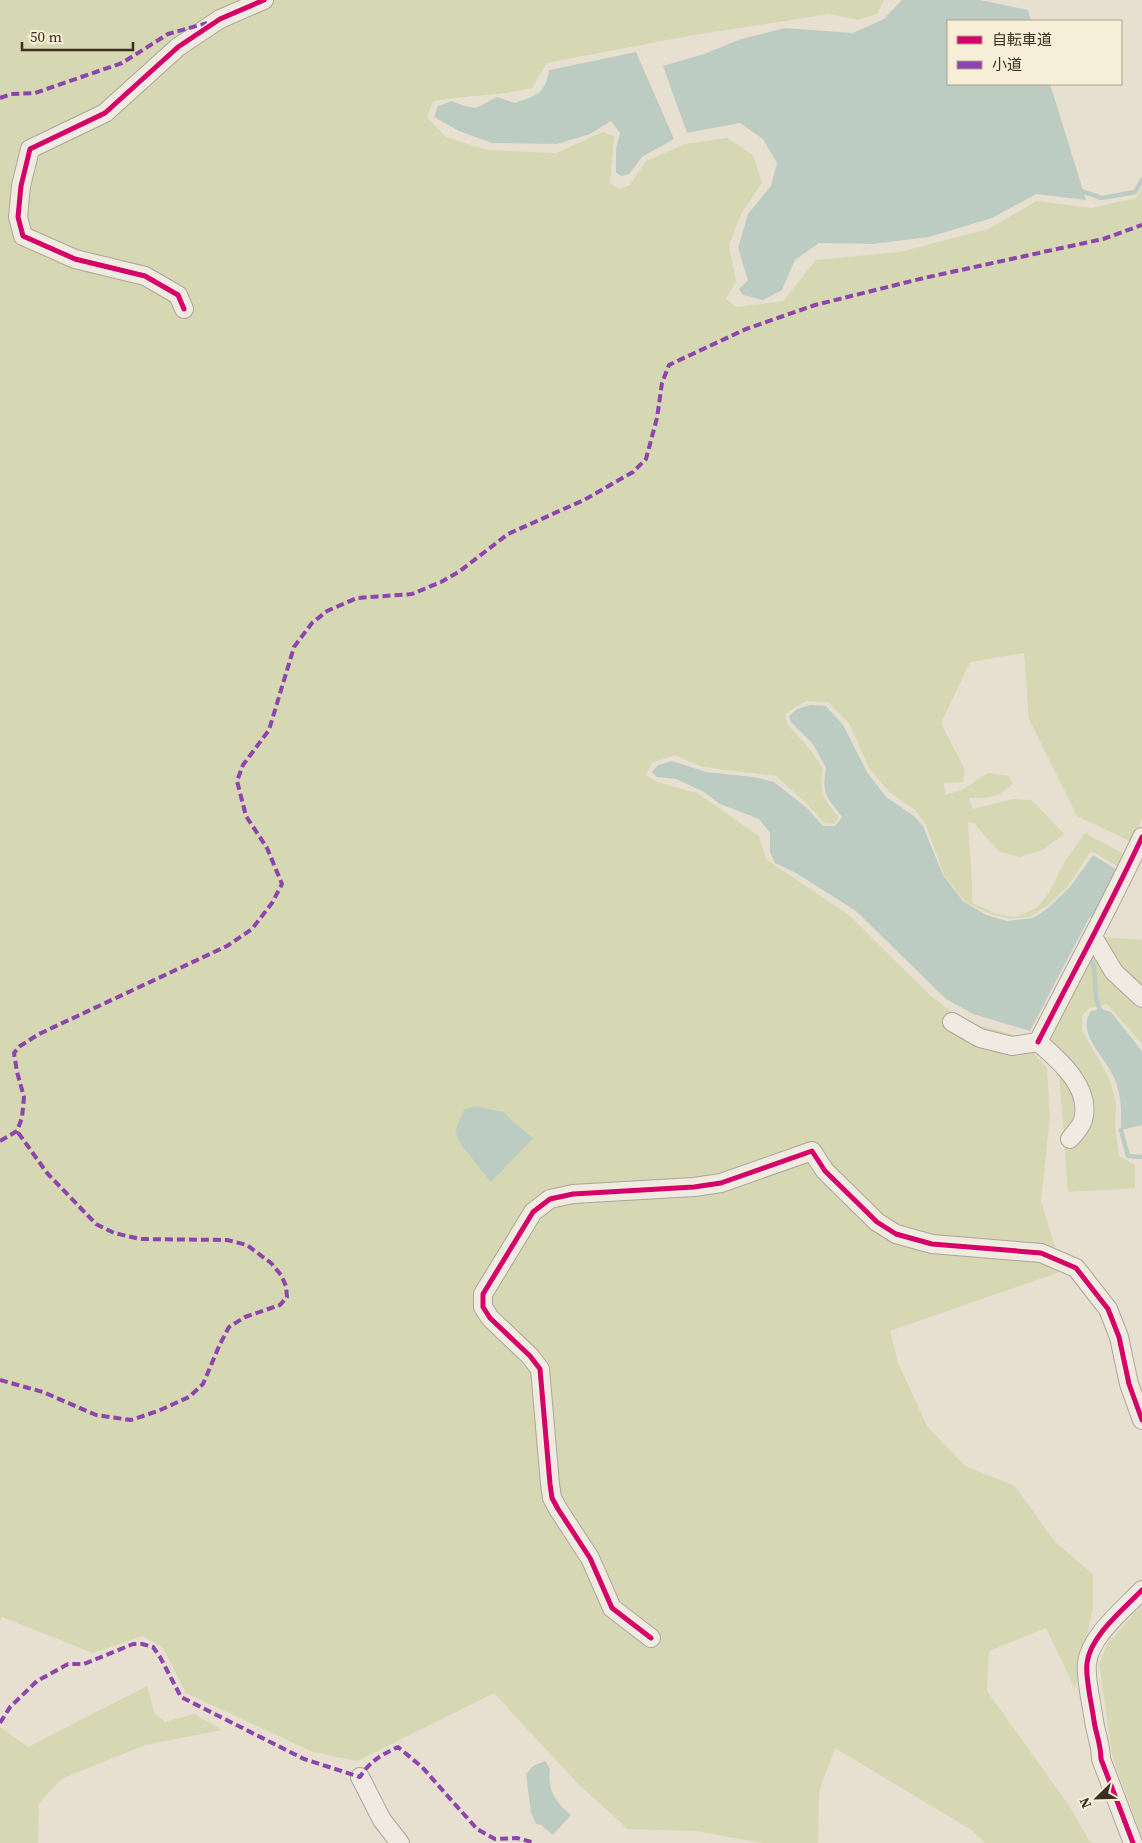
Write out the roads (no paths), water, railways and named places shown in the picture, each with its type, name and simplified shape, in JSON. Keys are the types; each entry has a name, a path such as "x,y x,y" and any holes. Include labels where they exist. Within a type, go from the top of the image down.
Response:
{"street":[{"path":"184,309 178,295 145,276 75,259 23,236 18,217 30,149 105,113 178,47 220,19 264,0"},
{"path":"1038,1042 1142,837"},
{"path":"1086,948 1142,998"},
{"path":"952,1022 980,1038 1012,1046 1038,1042"},
{"path":"1038,1042 1063,1064 1076,1082 1085,1103 1083,1121 1070,1140"},
{"path":"651,1638 612,1608 590,1558 552,1498 540,1370 530,1356 490,1318 483,1307 483,1294 497,1270 533,1212 550,1199 573,1194 694,1187 721,1183 812,1151 825,1171 876,1222 896,1234 932,1244 1042,1253 1076,1268 1108,1308 1119,1337 1129,1384 1142,1420"},
{"path":"1133,1843 1100,1759 1101,1749 1095,1724 1086,1664 1090,1649 1100,1634 1142,1590"},
{"path":"360,1777 382,1820 400,1843"}],"waterway":[{"path":"1078,190 1102,198 1135,192 1142,180"},
{"path":"1088,956 1094,966 1096,998 1101,1013"},
{"path":"1121,1130 1128,1156 1142,1157"}]}
